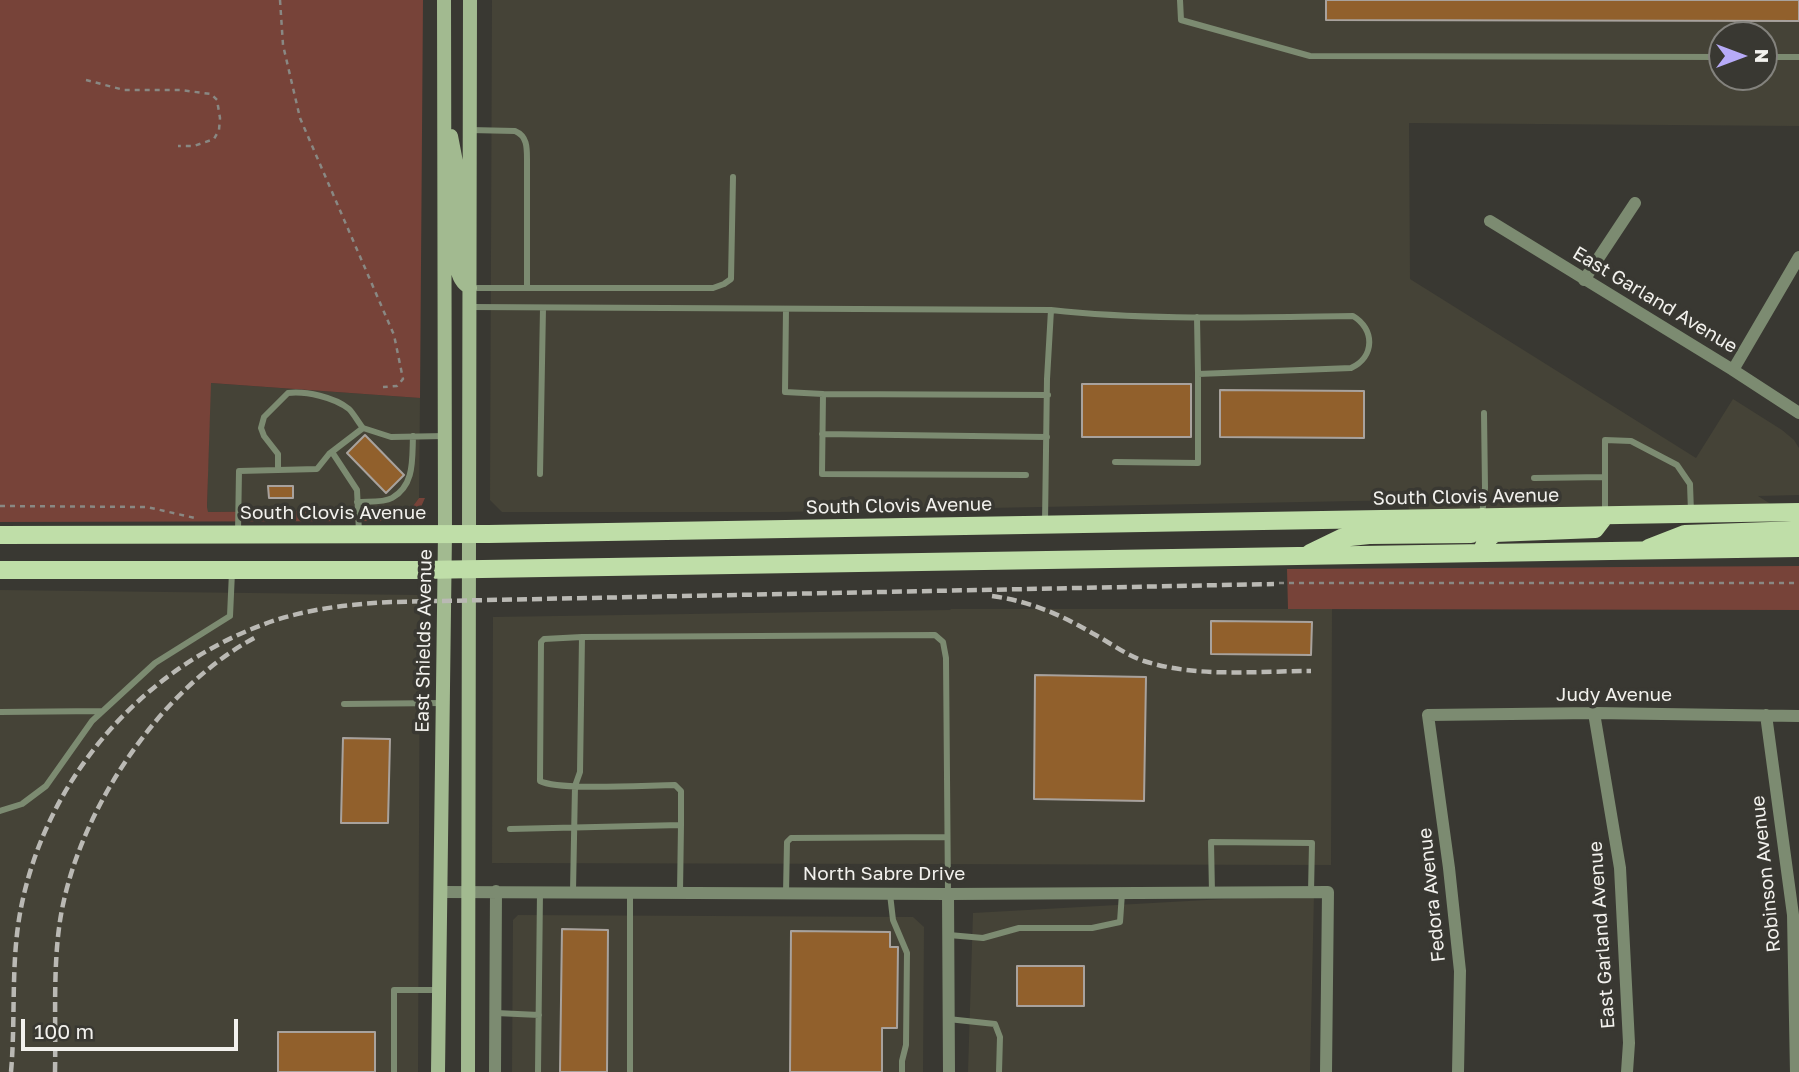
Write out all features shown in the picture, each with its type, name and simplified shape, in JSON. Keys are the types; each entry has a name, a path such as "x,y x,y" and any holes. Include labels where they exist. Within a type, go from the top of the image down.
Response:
{"main road":[{"name":"East Shields Avenue","path":"438,1072 445,533 444,0"},
{"path":"468,1072 470,0"},
{"path":"444,104 457,167 458,276 463,284 470,288"},
{"name":"South Clovis Avenue","path":"0,535 471,533 1799,512"},
{"path":"1481,553 1487,539 1495,533 1595,529 1605,516"},
{"path":"1304,556 1341,538 1369,535 1471,534 1481,525 1482,517"},
{"path":"1642,551 1685,534 1799,530"},
{"path":"0,570 470,569 1799,548"}],"street":[{"path":"1584,280 1635,203"},
{"name":"East Garland Avenue","path":"1490,220 1799,413"},
{"path":"1733,370 1799,257"},
{"name":"East Garland Avenue","path":"1594,713 1620,868 1629,1043 1627,1072"},
{"name":"Judy Avenue","path":"1428,715 1594,713 1799,716"},
{"name":"Fedora Avenue","path":"1428,715 1450,868 1460,971 1458,1072"},
{"name":"Robinson Avenue","path":"1766,715 1793,915 1796,1072"},
{"path":"495,1072 496,891"},
{"name":"North Sabre Drive","path":"441,892 1328,892 1326,1072"},
{"path":"948,894 948,1072"}],"lane":[{"path":"1180,0 1181,20 1310,56 1708,57"},
{"path":"1778,57 1799,57"},
{"path":"470,130 515,131 525,140 527,288"},
{"path":"470,288 713,288 724,284 731,279 733,177"},
{"path":"469,307 1051,310 1085,314 1197,317 1353,316 1367,328 1369,335 1367,353 1359,364 1351,368 1198,374"},
{"path":"540,474 543,308"},
{"path":"786,310 785,392 1048,395"},
{"path":"1045,524 1051,310"},
{"path":"1115,462 1198,463 1197,317"},
{"path":"278,470 278,454 261,428 264,417 288,393 306,393 337,403 349,409 363,428 391,437 445,436"},
{"path":"823,394 821,474 1027,475"},
{"path":"1482,517 1485,488 1485,413"},
{"path":"238,534 239,471 317,469 332,452 363,428"},
{"path":"821,434 1047,437"},
{"path":"357,502 393,498 407,483 412,471 413,436"},
{"path":"1605,516 1605,440 1631,441 1677,466 1690,484 1691,514"},
{"path":"332,452 357,490 359,534"},
{"path":"1534,478 1605,477"},
{"path":"0,811 22,804 46,786 92,721 155,663 230,616 232,570"},
{"path":"680,892 681,790 676,785 575,786 546,784 540,781 541,642 544,639 936,635 943,642 946,658 948,894"},
{"path":"573,891 575,786 580,772 582,637"},
{"path":"345,704 442,702"},
{"path":"0,712 102,711"},
{"path":"510,829 681,825"},
{"path":"786,893 787,842 791,838 946,837"},
{"path":"1212,893 1211,842 1312,843 1311,892"},
{"path":"538,1072 540,891"},
{"path":"629,1072 630,892"},
{"path":"948,935 983,937 1020,928 1092,928 1120,922 1122,893"},
{"path":"890,894 893,920 907,953 906,1045 902,1072"},
{"path":"394,1072 394,990 439,990"},
{"path":"496,1013 539,1015"},
{"path":"948,1019 995,1024 1000,1037 999,1072"}],"path":[{"path":"280,0 283,45 300,118 394,335 403,379 397,386 383,387"},
{"path":"86,80 124,90 180,90 211,94 216,100 220,118 219,130 214,139 194,146 178,146"},
{"path":"0,506 146,507 198,518"},
{"path":"315,517 358,515 397,518 411,517 418,512"},
{"path":"1279,583 1799,583"}],"shaded area":[{"path":"0,0 423,0 420,398 211,383 207,507 208,512 410,510 419,498 425,498 416,518 404,521 0,522"},
{"path":"492,0 1799,0 1799,126 1409,123 1410,279 1696,458 1733,399 1782,430 1799,448 1799,495 1758,496 1785,513 1409,512 1408,500 778,512 502,512 490,500"},
{"path":"210,383 420,398 419,498 410,510 207,512"},
{"path":"1799,566 1799,610 1288,609 1287,569"},
{"path":"0,590 420,595 418,1072 0,1072"},
{"path":"951,609 1332,609 1331,865 492,863 493,617"},
{"path":"1314,894 1310,1072 968,1072 973,913"},
{"path":"518,915 913,917 924,927 923,1072 512,1072 513,920"}],"building":[{"path":"1326,0 1799,0 1799,21 1326,20"},
{"path":"1082,384 1191,384 1191,437 1082,437"},
{"path":"1220,390 1364,391 1364,438 1220,437"},
{"path":"365,435 404,475 386,493 347,453"},
{"path":"268,486 293,486 293,498 269,498"},
{"path":"1211,621 1312,622 1311,655 1211,654"},
{"path":"1035,675 1146,677 1144,801 1034,799"},
{"path":"343,738 390,739 388,823 341,823"},
{"path":"562,929 608,930 607,1072 560,1072"},
{"path":"791,931 890,932 890,947 898,947 897,1028 882,1028 882,1072 790,1072"},
{"path":"1017,966 1084,966 1084,1006 1017,1006"},
{"path":"278,1032 375,1032 375,1072 278,1072"}],"railway":[{"path":"11,1072 18,924 36,855 56,809 81,767 112,728 147,693 187,663 230,639 276,620 333,607 391,602 1274,584"},
{"path":"992,596 1018,601 1056,614 1131,655 1164,666 1205,672 1311,671"},
{"path":"55,1072 55,982 59,928 67,886 82,843 102,801 126,761 154,723 186,689 220,660 256,637"}]}
